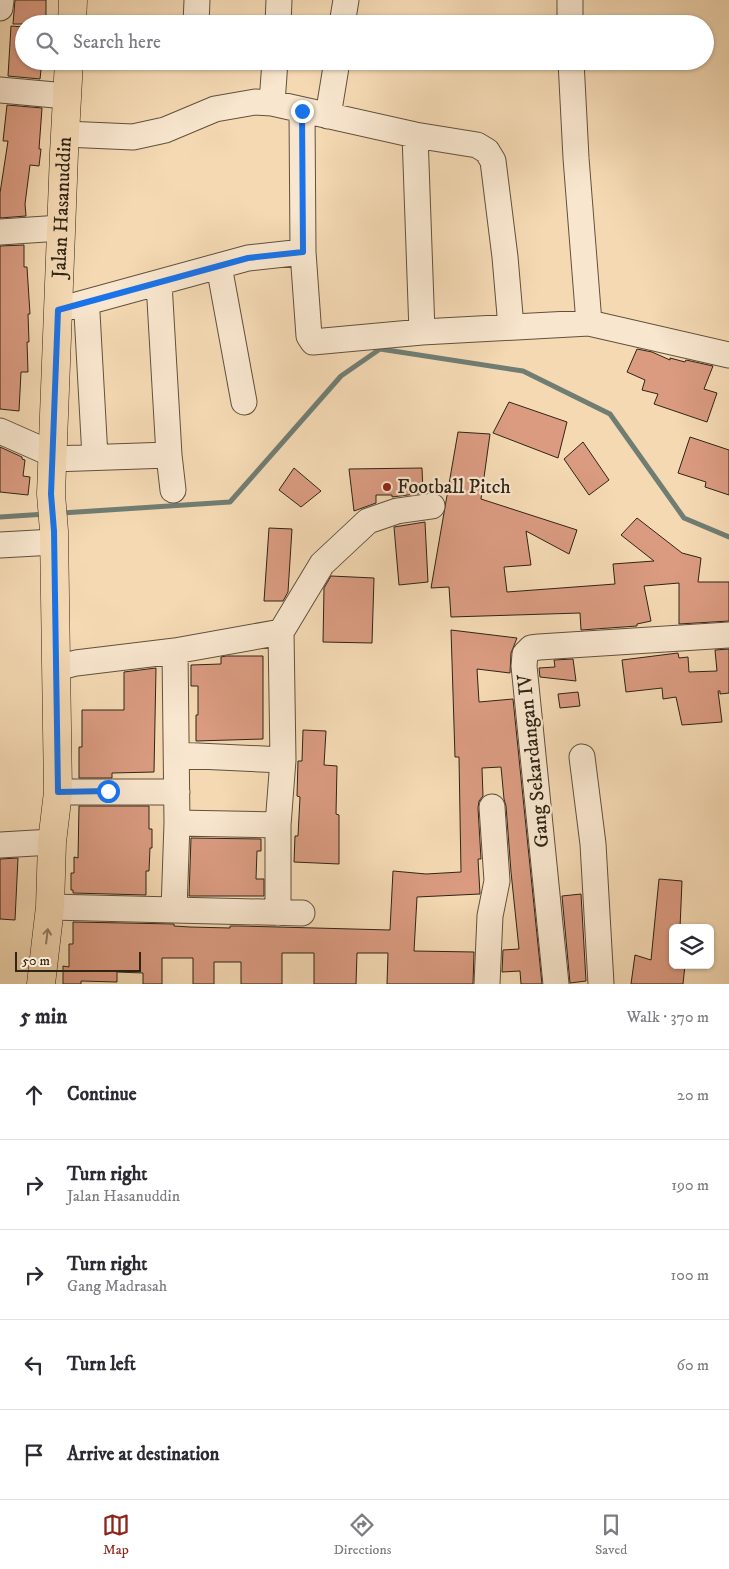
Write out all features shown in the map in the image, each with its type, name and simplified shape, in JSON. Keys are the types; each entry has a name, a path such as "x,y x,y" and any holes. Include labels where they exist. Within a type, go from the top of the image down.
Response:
{"main road":[{"path":"72,15 73,0"},
{"name":"Jalan Hasanuddin","path":"41,984 50,907 52,842 58,792 54,537 51,494 60,228 68,70"}],"street":[{"path":"0,8 1,0"},
{"path":"196,15 197,0"},
{"path":"278,15 279,0"},
{"path":"344,15 346,0"},
{"path":"570,0 570,15"},
{"path":"272,103 274,70"},
{"path":"328,116 336,70"},
{"path":"572,70 576,158 589,323"},
{"path":"0,90 66,96"},
{"path":"65,134 133,137 165,130 215,109 255,102 272,103 415,135 477,145 487,151 494,161 511,327"},
{"path":"302,111 303,252 308,336 313,342 422,332 589,323 729,355"},
{"path":"415,135 422,332"},
{"path":"0,232 60,228"},
{"path":"58,310 248,258 303,252"},
{"path":"218,266 244,402"},
{"path":"159,282 172,490"},
{"path":"85,302 95,457"},
{"path":"0,431 52,457 169,456"},
{"path":"50,907 290,913 278,825 283,760 281,632 322,564 368,521 397,511 432,506"},
{"path":"0,545 54,537"},
{"path":"57,668 76,663 175,650 281,632"},
{"name":"Gang Sekardangan IV","path":"556,984 524,666 525,654 531,648 540,646 729,635"},
{"path":"174,910 177,823 175,650"},
{"path":"177,755 283,760"},
{"path":"582,757 593,844 601,984"},
{"path":"58,792 177,792"},
{"path":"487,984 490,916 497,881 492,807"},
{"path":"177,823 278,825"},
{"path":"0,845 52,842"}],"building":[{"path":"15,0 46,0 46,15 15,15 15,24 13,24"},
{"path":"11,26 15,26 15,70 41,70 40,79 8,76"},
{"path":"7,105 42,108 39,149 41,149 39,166 30,165 25,204 26,216 0,218 0,193 8,141 3,141"},
{"path":"24,245 24,267 27,267 30,314 28,314 29,342 27,342 28,372 21,372 19,411 0,409 0,246"},
{"path":"637,349 652,352 670,360 670,358 685,362 686,360 713,366 704,389 717,393 707,422 654,404 658,394 642,390 645,380 627,372"},
{"path":"509,402 567,422 558,458 493,433"},
{"path":"458,432 490,434 481,499 577,530 569,554 526,531 531,565 504,567 507,592 615,584 613,564 654,561 621,535 637,518 682,553 701,558 698,582 729,582 729,621 679,624 679,583 644,586 651,621 637,624 637,626 581,630 580,613 451,617 449,587 431,588"},
{"path":"690,437 729,450 729,495 705,487 706,482 678,473"},
{"path":"583,442 609,480 589,495 564,459"},
{"path":"0,447 25,460 23,476 30,477 28,495 0,492"},
{"path":"294,468 321,491 301,507 279,490"},
{"name":"Football Pitch","path":"422,468 423,493 392,497 392,495 376,495 376,503 354,511 349,469"},
{"path":"425,522 428,582 399,585 394,527"},
{"path":"269,528 292,529 288,592 283,601 264,601"},
{"path":"331,576 374,578 372,643 323,642 324,588"},
{"path":"451,630 517,638 511,653 510,673 477,669 479,702 513,699 542,984 521,984 520,971 502,972 503,950 519,949 501,767 482,768 483,796 479,801 478,808 481,859 478,859 480,894 417,897 414,951 474,952 473,984 387,984 388,953 357,953 356,984 314,984 314,953 282,953 282,984 241,984 241,962 214,962 214,984 193,984 193,958 162,958 162,984 143,984 143,973 117,972 117,982 81,981 81,984 63,984 63,966 69,967 69,944 73,944 73,922 174,924 174,926 190,927 230,928 230,926 240,926 390,930 393,871 426,874 461,872 459,757 455,757"},
{"path":"729,649 729,693 720,694 720,691 718,691 722,722 682,725 676,697 663,699 662,688 626,692 622,660 678,653 679,658 688,657 689,672 717,671 715,650"},
{"path":"263,656 263,739 196,741 198,686 191,686 191,665 221,664 221,657"},
{"path":"573,659 576,681 540,677 539,668 555,667 554,660"},
{"path":"156,668 154,772 112,773 112,778 79,778 79,747 82,747 82,710 124,710 124,672"},
{"path":"578,692 580,706 560,708 558,694"},
{"path":"303,730 326,731 324,765 337,766 336,814 339,815 339,864 294,862 295,836 298,836 300,797 297,796 298,761 302,761"},
{"path":"79,806 149,806 149,829 152,829 152,848 150,848 149,871 146,871 146,895 73,893 73,890 71,890 71,873 74,873 74,857 78,858"},
{"path":"191,838 261,839 261,851 257,851 256,879 264,879 264,896 189,896"},
{"path":"18,858 15,920 0,919 0,859"},
{"path":"659,879 682,881 680,924 669,924 669,969 685,969 683,984 631,984 635,955 651,960"},
{"path":"581,894 586,981 570,983 562,896"}],"waterway":[{"path":"62,513 230,502 341,376 380,349 523,371 610,414 684,518 729,537"},
{"path":"0,517 46,514"}],"place":[{"name":"Football Pitch","path":"387,487"}],"route":[{"path":"108,791 58,792 54,531 51,494 58,310 248,258 303,252 302,111"}]}
